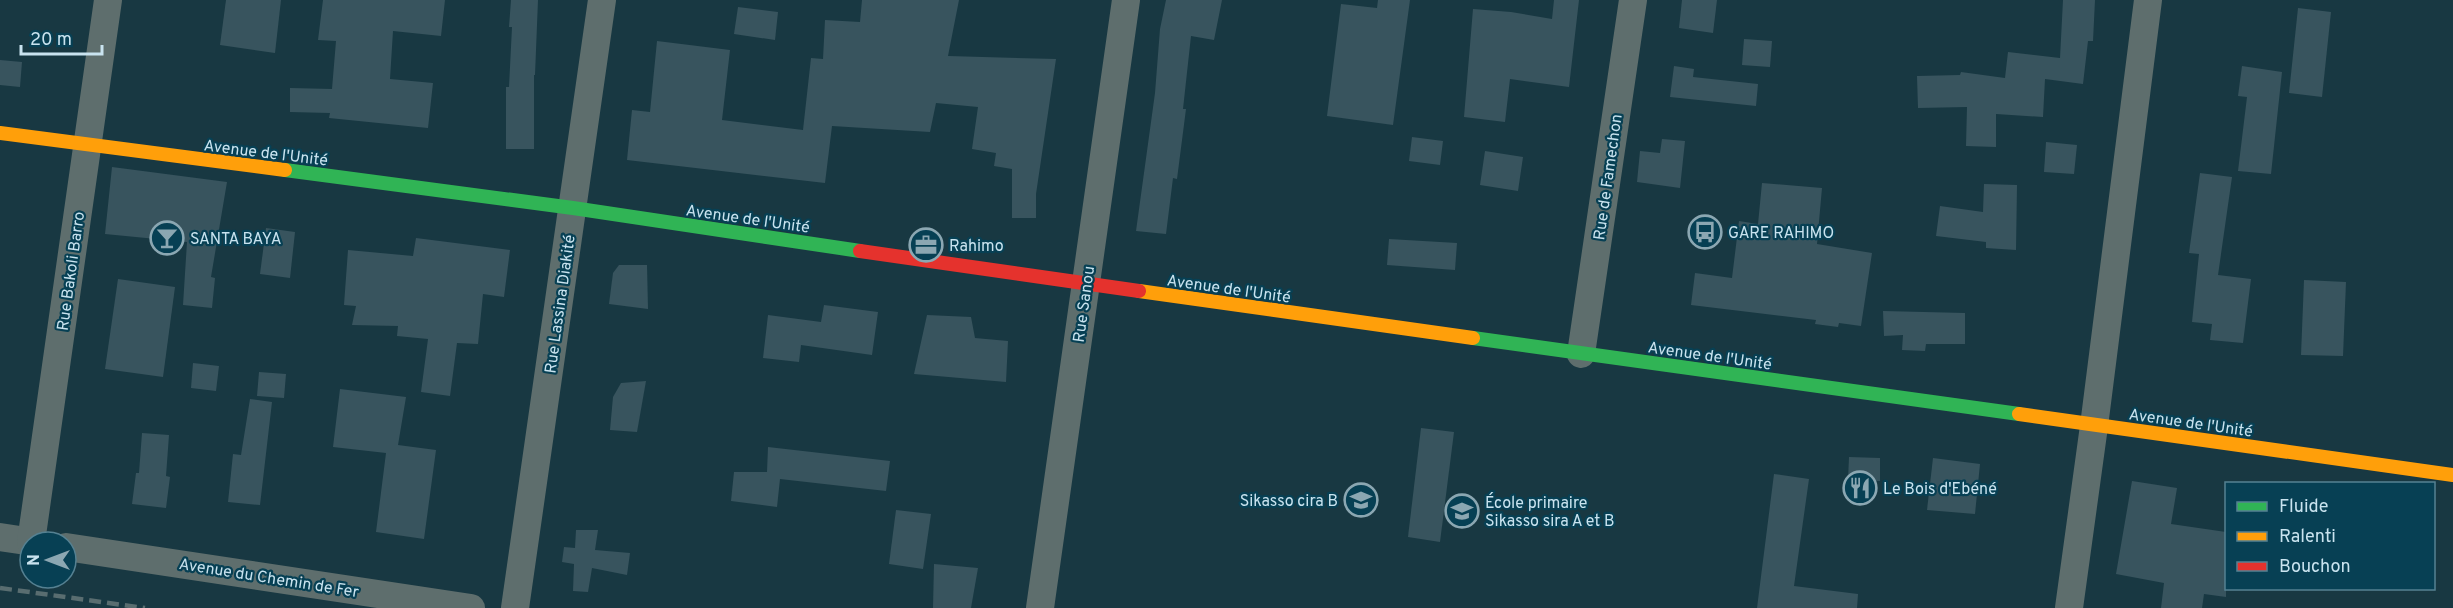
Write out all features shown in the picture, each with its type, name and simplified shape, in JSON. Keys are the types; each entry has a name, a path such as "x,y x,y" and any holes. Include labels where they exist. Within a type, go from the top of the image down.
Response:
{"street":[{"name":"Rue Bakoli Barro","path":"34,530 108,0"},
{"name":"Rue Lassina Diakité","path":"514,608 602,0"},
{"name":"Rue Sanou","path":"1040,608 1126,0"},
{"name":"Rue de Famechon","path":"1581,354 1633,0"},
{"path":"2069,608 2148,0"},
{"name":"Avenue de l'Unité","path":"0,133 573,208 1086,284 2453,476"},
{"path":"0,537 18,540"},
{"name":"Avenue du Chemin de Fer","path":"78,549 471,608"}],"building":[{"path":"226,0 281,0 275,53 220,45"},
{"path":"323,0 445,0 441,36 393,31 390,79 433,83 428,128 329,118 330,113 290,112 290,88 332,89 336,41 318,40"},
{"path":"511,0 538,0 534,75 534,149 506,149 506,87 509,87"},
{"path":"862,0 959,0 948,56 1056,59 1036,194 1036,218 1012,218 1012,169 994,166 996,153 972,149 978,107 936,103 930,132 832,126 825,183 627,160 632,110 650,112 657,41 730,50 722,120 803,130 811,58 823,59 825,20 860,22"},
{"path":"1166,0 1222,0 1214,40 1191,36 1183,109 1186,109 1177,179 1173,178 1166,234 1136,231 1155,93 1160,29"},
{"path":"1378,0 1410,0 1393,125 1327,116 1341,4 1377,8"},
{"path":"1554,0 1579,0 1569,87 1510,79 1505,122 1464,117 1473,9 1552,19"},
{"path":"1682,0 1717,0 1713,33 1679,28"},
{"path":"2063,0 2095,0 2093,41 2088,41 2083,84 2045,79 2043,117 1996,114 1996,147 1966,146 1967,107 1918,108 1917,76 1960,75 1961,72 2005,78 2008,52 2060,58"},
{"path":"738,7 778,12 775,40 734,34"},
{"path":"2298,8 2331,12 2322,97 2289,93"},
{"path":"1744,39 1772,41 1770,67 1742,65"},
{"path":"0,60 22,62 20,87 0,85"},
{"path":"1674,66 1694,69 1693,77 1758,84 1756,106 1670,97"},
{"path":"2242,66 2282,72 2271,174 2238,171 2247,97 2238,96"},
{"path":"1412,137 1443,141 1440,165 1409,161"},
{"path":"1662,139 1685,141 1680,188 1637,182 1640,151 1660,153"},
{"path":"2046,142 2077,145 2074,174 2044,172"},
{"path":"1485,151 1523,157 1518,191 1480,185"},
{"path":"112,167 227,182 211,277 215,278 212,308 183,305 187,242 105,234"},
{"path":"2200,173 2232,177 2218,275 2251,279 2243,343 2210,340 2212,324 2192,322 2199,254 2189,253"},
{"path":"1762,183 1822,188 1817,244 1872,253 1861,326 1839,323 1838,327 1815,324 1816,320 1691,305 1695,273 1732,278 1739,221 1758,224"},
{"path":"1984,184 2017,185 2016,250 1986,248 1986,242 1936,236 1940,206 1983,212"},
{"path":"266,228 295,232 290,278 260,274"},
{"path":"416,238 510,250 504,297 483,294 478,344 457,343 450,396 421,392 428,339 397,336 398,326 352,325 356,306 344,305 348,250 413,256"},
{"path":"1389,239 1457,243 1455,270 1387,265"},
{"path":"619,265 647,265 648,309 609,304 613,273"},
{"path":"118,279 175,287 163,377 105,369"},
{"path":"2304,280 2346,282 2343,356 2301,355"},
{"path":"824,305 878,312 872,355 801,345 799,362 763,358 768,315 821,322"},
{"path":"1883,311 1965,313 1965,344 1926,344 1925,351 1902,350 1903,335 1884,336"},
{"path":"927,315 971,317 975,338 1008,341 1006,382 914,374"},
{"path":"193,363 219,366 216,391 191,388"},
{"path":"259,372 286,374 284,398 257,396"},
{"path":"646,381 637,432 610,430 613,397 621,383"},
{"path":"340,389 406,397 398,445 436,450 424,539 376,532 386,453 333,447"},
{"path":"250,399 272,402 260,505 228,502 233,454 241,455"},
{"path":"1421,428 1454,432 1440,542 1408,537"},
{"path":"142,433 169,435 166,476 170,477 166,508 132,504 136,473 139,473"},
{"path":"768,447 890,461 886,491 780,479 777,507 731,501 734,472 767,472"},
{"path":"1849,457 1880,458 1880,481 1848,480"},
{"path":"1933,458 1980,464 1975,514 1927,510"},
{"path":"1774,474 1809,479 1794,586 1858,594 1857,608 1757,608"},
{"path":"2132,481 2177,488 2171,524 2225,532 2226,597 2204,594 2202,608 2161,608 2164,583 2116,574"},
{"path":"896,510 931,514 923,569 889,564"},
{"path":"576,530 598,530 595,550 630,553 627,575 592,568 588,592 573,591 574,564 562,562 564,547 575,548"},
{"path":"934,564 978,568 971,608 933,608"}],"railway":[{"path":"0,588 145,608"}],"traffic: fast":[{"path":"285,170 573,208 860,251"},
{"path":"1473,338 2019,414"}],"traffic: slow":[{"path":"0,133 285,170"},
{"path":"1139,291 1473,338"},
{"path":"2019,414 2453,475"}],"traffic: jam":[{"path":"860,251 1139,291"}],"place":[{"name":"GARE RAHIMO","path":"1705,232"},
{"name":"SANTA BAYA","path":"167,238"},
{"name":"Rahimo","path":"926,245"},
{"name":"Le Bois d'Ebéné","path":"1860,488"},
{"name":"Sikasso cira B","path":"1361,500"},
{"name":"École primaire Sikasso sira A et B","path":"1462,511"}]}
